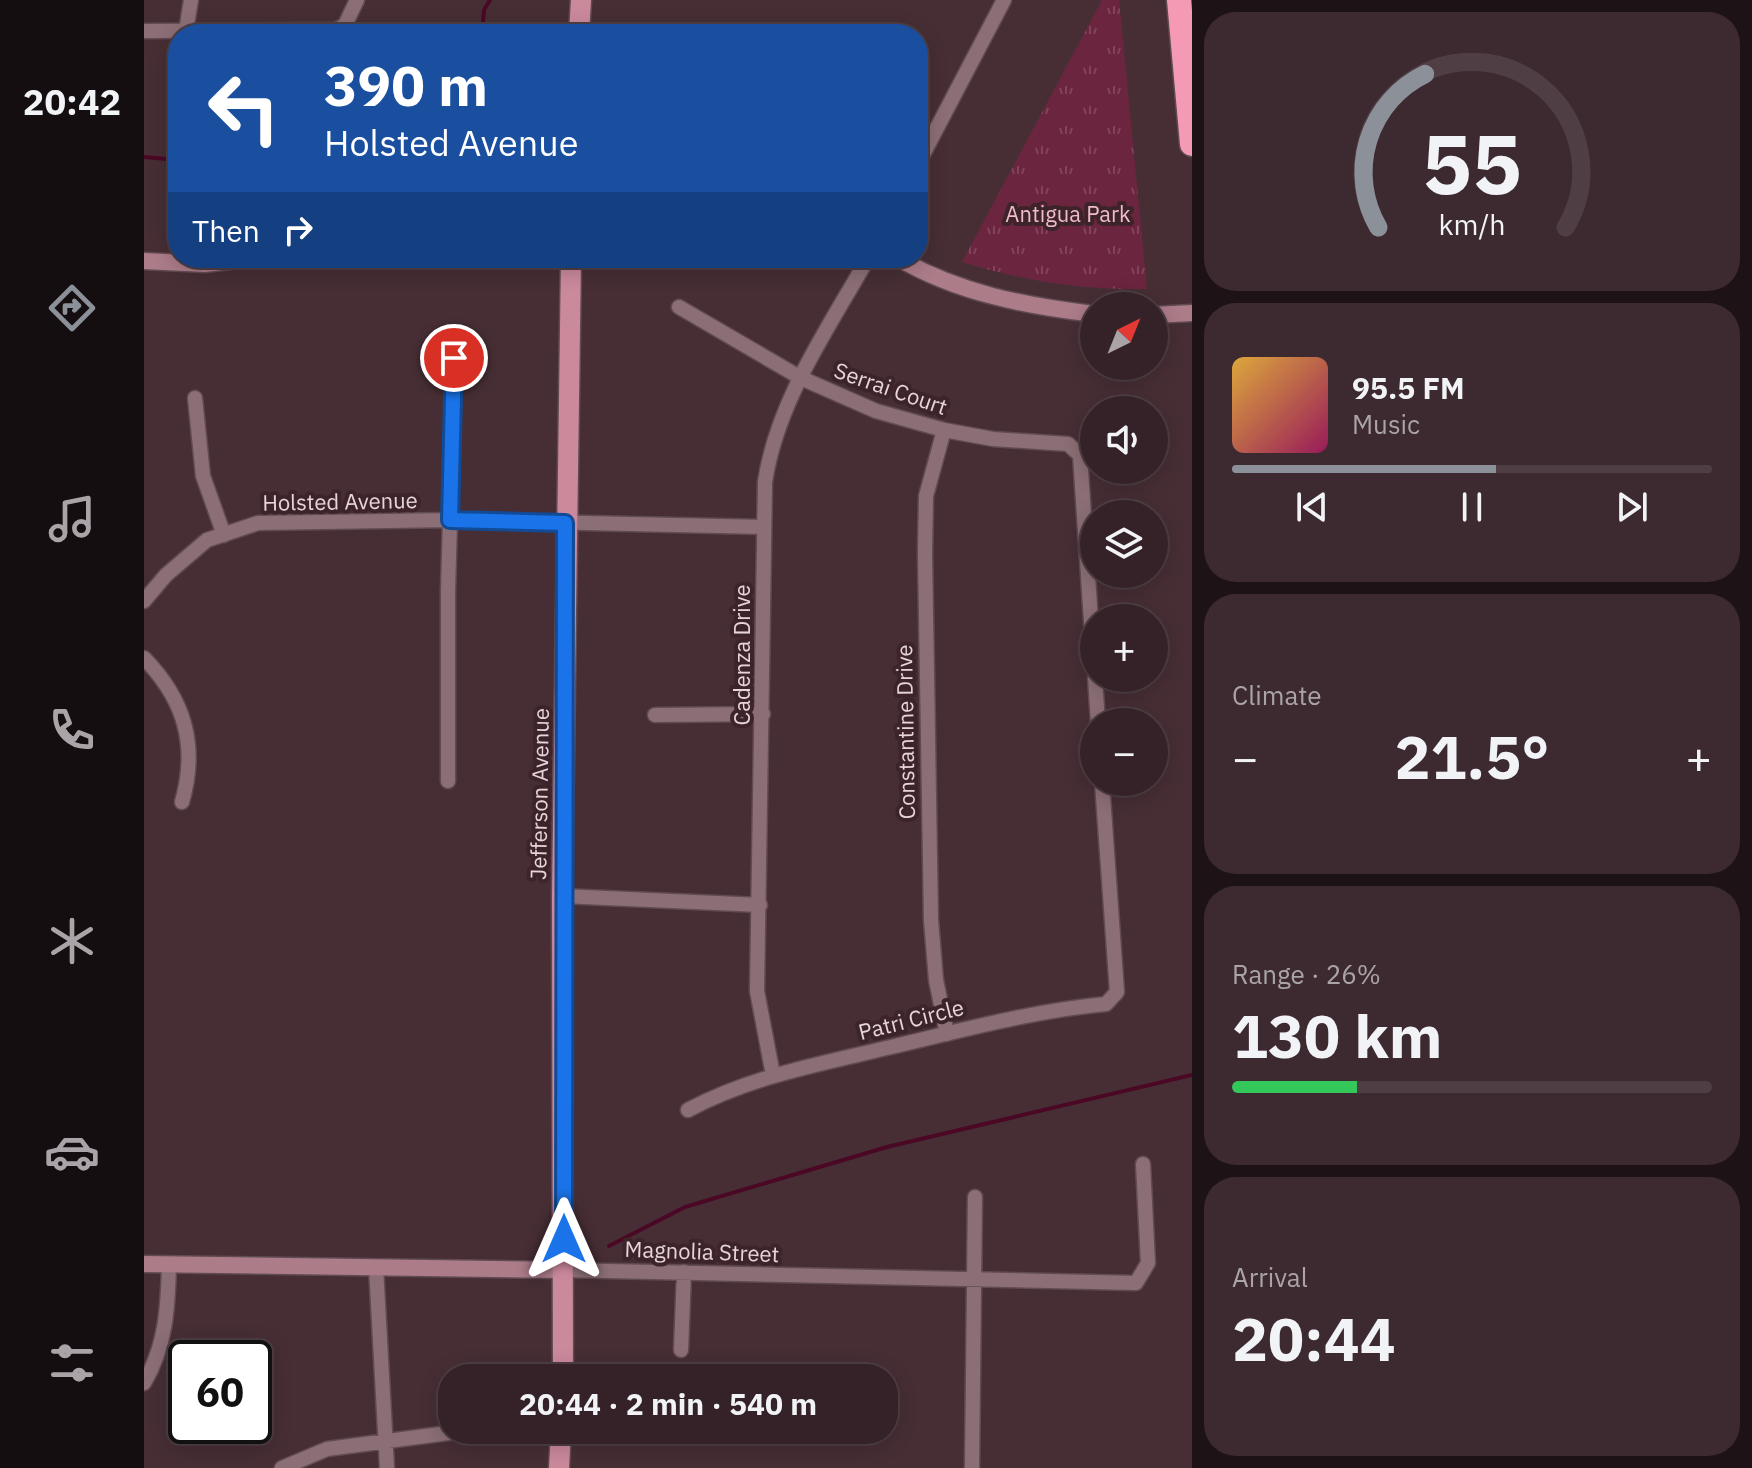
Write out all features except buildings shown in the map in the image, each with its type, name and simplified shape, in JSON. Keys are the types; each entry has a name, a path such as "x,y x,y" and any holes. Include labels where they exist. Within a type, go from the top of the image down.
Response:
{"highway":[{"path":"1179,0 1192,144"}],"main road":[{"path":"580,24 581,0"},
{"name":"Jefferson Avenue","path":"563,1364 562,896 571,268"},
{"path":"559,1468 560,1444"}],"street":[{"path":"187,24 191,0"},
{"path":"345,24 357,0"},
{"path":"928,129 1004,0"},
{"path":"144,31 168,31"},
{"path":"144,261 168,262"},
{"name":"Cadenza Drive","path":"773,1075 757,991 764,527 771,444 801,378 862,268"},
{"path":"920,268 952,283 1027,306 1080,312"},
{"name":"Serrai Court","path":"679,307 801,378 876,411 944,430 993,439 1068,444 1080,455 1089,604"},
{"path":"1168,315 1192,313"},
{"path":"448,781 455,338"},
{"path":"195,398 203,476 224,535"},
{"name":"Constantine Drive","path":"944,430 926,496 925,553 931,920 936,980 947,1034"},
{"name":"Holsted Avenue","path":"144,601 166,575 207,540 258,523 450,520 764,527"},
{"path":"144,658 164,679 190,741 190,774 182,802"},
{"path":"655,715 763,714"},
{"name":"Patri Circle","path":"688,1110 728,1089 773,1075 1017,1015 1106,1004 1117,992 1103,796"},
{"path":"562,896 760,905"},
{"name":"Magnolia Street","path":"144,1264 1136,1283 1148,1263 1143,1164"},
{"path":"972,1468 975,1197"},
{"path":"144,1383 163,1341 168,1312 169,1264"},
{"path":"376,1267 383,1443 387,1468"},
{"path":"681,1350 684,1272"},
{"path":"282,1468 327,1449 438,1435"}],"green space":[{"name":"Antigua Park","path":"1102,0 1119,0 1147,289 1053,283 962,262"}],"waterway":[{"path":"483,24 484,10 490,0"},
{"path":"144,157 168,159"},
{"path":"609,1246 685,1207 887,1147 1192,1075"}],"route":[{"path":"454,358 450,520 565,523 562,896 564,1239"}]}
